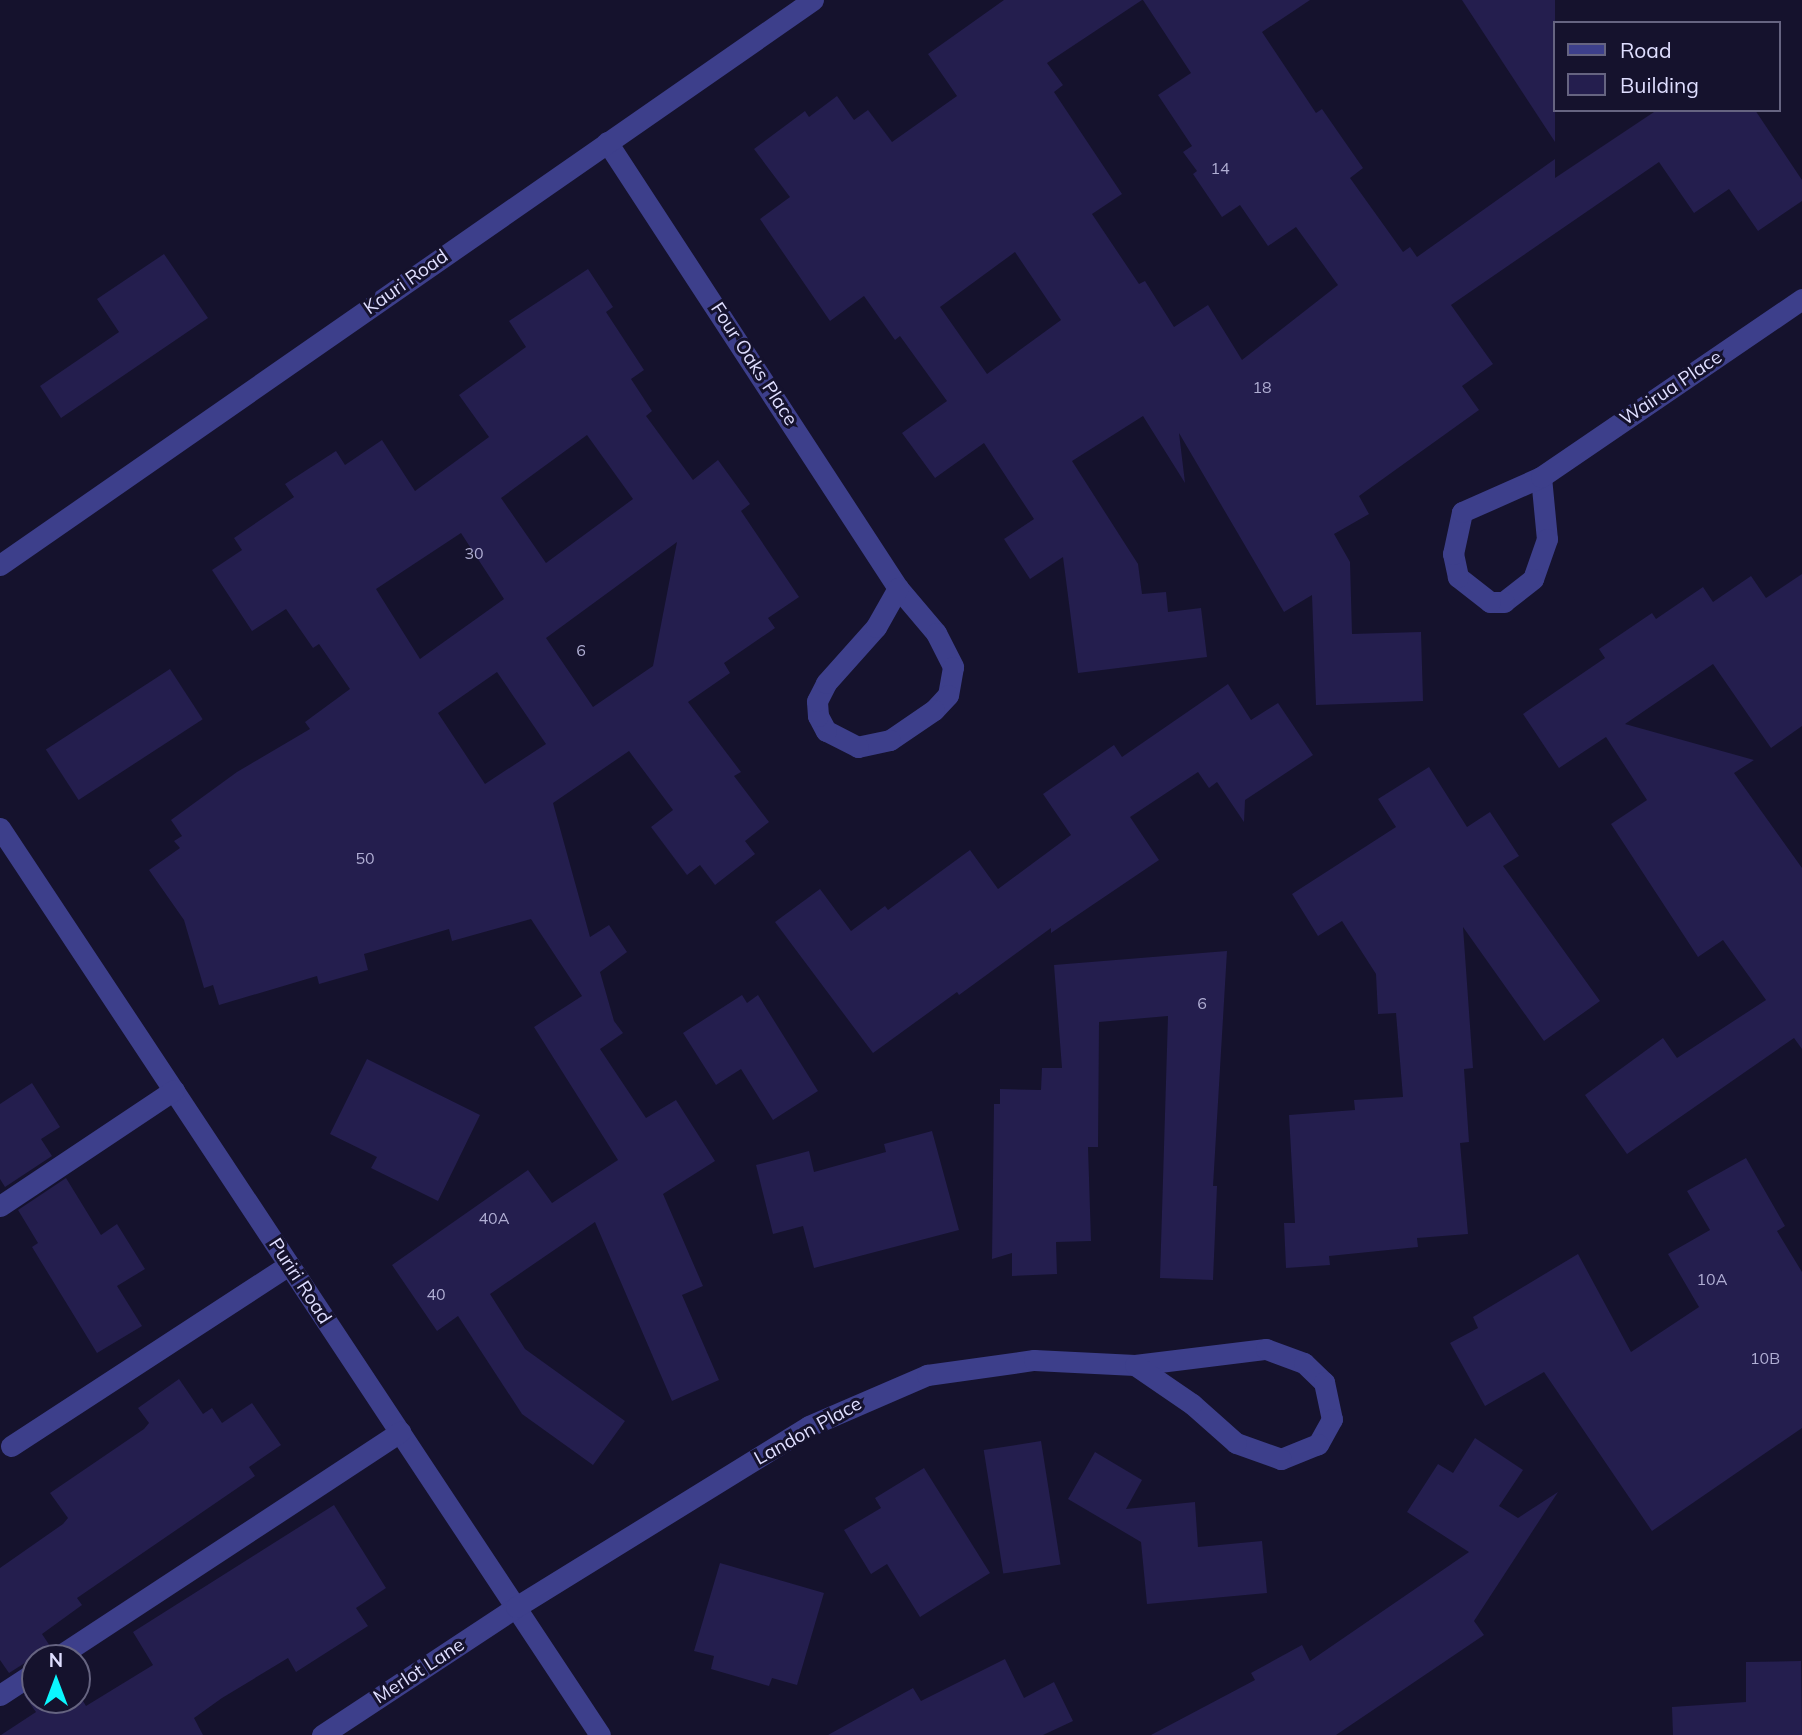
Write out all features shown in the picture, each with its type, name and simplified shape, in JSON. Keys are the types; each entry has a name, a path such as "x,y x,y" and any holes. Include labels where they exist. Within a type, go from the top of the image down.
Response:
{"street":[{"name":"Kauri Road","path":"0,565 813,0"},
{"name":"Four Oaks Place","path":"607,142 898,589 936,633 953,667 953,680 948,695 934,710 890,740 858,747 826,732 818,716 817,701 826,683 876,627 898,589"},
{"name":"Wairua Place","path":"1541,477 1547,539 1533,579 1504,602 1490,602 1458,577 1453,554 1462,512 1541,477 1802,299"},
{"name":"Puriri Road","path":"0,828 600,1735"},
{"path":"0,1206 174,1090"},
{"path":"11,1446 289,1265"},
{"name":"Landon Place","path":"516,1607 809,1426 875,1394 927,1376 1034,1360 1135,1365 1266,1349 1304,1363 1324,1382 1332,1419 1318,1444 1281,1459 1237,1443 1192,1404 1135,1365"},
{"path":"77,1644 400,1432"},
{"name":"Merlot Lane","path":"321,1735 516,1607"},
{"path":"0,1695 21,1681"}],"building":[{"path":"1004,0 1142,0 1047,63 1063,85 1054,92 1122,194 1092,214 1139,284 1145,281 1174,327 1208,305 1242,360 1338,285 1296,227 1268,246 1240,205 1222,217 1193,174 1197,171 1183,152 1192,146 1158,95 1191,73 1143,0 1310,0 1262,32 1316,113 1322,109 1363,168 1350,178 1403,252 1410,247 1417,257 1555,159 1555,178 1654,112 1756,112 1802,180 1802,201 1758,231 1729,189 1694,213 1659,162 1451,305 1493,364 1462,386 1479,410 1359,496 1369,514 1334,534 1350,562 1352,634 1421,632 1423,701 1316,705 1312,595 1284,612 1179,433 1185,483 1143,416 1072,461 1138,564 1142,594 1166,592 1168,612 1201,608 1207,657 1078,673 1063,557 1030,579 1004,539 1034,519 984,443 935,478 902,433 947,401 900,336 895,340 864,296 830,321 760,219 790,197 754,149 805,111 809,117 837,96 854,120 868,110 892,142 957,96 928,54","holes":["1015,252 1061,320 987,374 940,307"]},
{"path":"1462,0 1555,0 1555,142"},
{"path":"164,254 208,318 61,418 40,386 119,332 97,299"},
{"path":"588,269 613,307 606,312 644,370 631,379 652,411 646,416 693,480 718,460 750,504 741,511 799,597 768,618 775,628 724,663 730,673 688,702 741,772 734,776 769,822 745,841 755,854 715,885 700,865 687,875 651,827 673,810 629,751 553,803 590,937 609,925 627,952 600,972 614,1021 623,1033 600,1049 646,1118 676,1100 715,1161 663,1194 703,1286 682,1295 719,1380 672,1401 595,1222 490,1294 525,1349 625,1421 593,1465 522,1414 458,1316 437,1331 392,1265 528,1170 552,1203 618,1160 534,1027 582,996 531,919 452,941 449,929 364,954 368,970 319,984 317,976 219,1005 213,985 204,988 184,920 149,870 180,848 174,841 182,836 171,820 237,772 310,729 305,722 350,689 319,644 313,648 286,609 252,631 212,570 242,550 234,538 294,497 285,484 336,451 345,465 382,440 415,491 489,437 459,395 526,347 509,321","holes":["587,435 633,499 546,563 501,498","461,533 504,599 420,659 376,589","677,542 653,666 593,707 546,638","497,672 546,744 485,784 438,713"]},
{"path":"1802,574 1802,726 1771,748 1713,664 1625,724 1754,760 1734,773 1802,868 1802,1049 1794,1038 1627,1154 1585,1095 1663,1038 1677,1058 1766,1000 1723,940 1698,957 1611,824 1647,800 1606,737 1559,768 1523,714 1605,658 1599,649 1652,613 1656,619 1703,587 1713,602 1751,576 1766,598"},
{"path":"170,669 203,719 79,800 46,750"},
{"path":"1228,684 1251,720 1278,703 1313,755 1245,800 1244,822 1217,782 1209,788 1198,772 1130,817 1159,860 1051,933 1051,928 873,1053 775,922 820,889 851,931 885,906 888,910 970,850 998,889 1071,835 1043,794 1114,745 1122,757"},
{"path":"1429,767 1467,827 1490,812 1519,856 1503,866 1600,1001 1544,1041 1463,927 1473,1068 1464,1069 1469,1142 1460,1143 1468,1234 1417,1238 1418,1247 1329,1256 1330,1265 1286,1268 1284,1223 1295,1223 1289,1115 1355,1110 1354,1100 1403,1097 1396,1013 1378,1014 1376,974 1342,921 1318,936 1292,894 1396,827 1378,799"},
{"path":"1227,951 1213,1186 1217,1186 1213,1280 1160,1278 1168,1016 1099,1022 1098,1147 1088,1147 1091,1241 1056,1242 1057,1274 1012,1276 1012,1253 992,1259 994,1104 1000,1104 1000,1089 1041,1090 1042,1068 1062,1068 1054,965"},
{"path":"742,995 747,1003 758,995 818,1091 773,1120 741,1069 716,1085 683,1033"},
{"path":"367,1059 480,1115 438,1201 371,1168 377,1157 330,1134"},
{"path":"32,1083 60,1127 41,1139 52,1156 5,1187 0,1179 0,1104"},
{"path":"932,1131 959,1230 814,1268 803,1226 773,1234 756,1165 809,1151 814,1172 886,1152 884,1144"},
{"path":"1746,1158 1785,1226 1777,1231 1802,1272 1802,1428 1652,1531 1544,1372 1485,1406 1450,1343 1478,1328 1473,1317 1578,1254 1631,1352 1699,1307 1668,1254 1710,1230 1687,1191"},
{"path":"66,1178 101,1235 117,1224 145,1269 117,1286 142,1326 97,1353 32,1247 38,1243 18,1210"},
{"path":"179,1379 203,1414 212,1408 222,1423 252,1403 281,1445 249,1467 255,1476 77,1598 82,1605 42,1634 49,1644 21,1644 21,1665 9,1673 0,1660 0,1568 63,1524 68,1518 50,1493 144,1429 149,1423 138,1408"},
{"path":"1475,1438 1523,1470 1499,1506 1518,1518 1558,1492 1474,1621 1484,1635 1336,1735 1151,1735 1255,1680 1251,1673 1302,1645 1310,1661 1469,1552 1407,1512 1438,1464 1453,1473"},
{"path":"1041,1441 1061,1564 1003,1574 984,1450"},
{"path":"1095,1452 1142,1480 1126,1509 1195,1502 1198,1547 1262,1541 1267,1593 1147,1604 1141,1542 1068,1499"},
{"path":"924,1468 990,1573 920,1617 887,1564 871,1574 844,1530 881,1508 875,1498"},
{"path":"334,1505 386,1588 356,1608 368,1626 296,1672 288,1658 194,1718 203,1735 1,1735 33,1714 91,1714 91,1703 153,1665 133,1632"},
{"path":"720,1563 824,1593 797,1685 772,1678 769,1686 711,1669 714,1656 694,1651"},
{"path":"1005,1659 1024,1698 1054,1682 1073,1721 1043,1735 828,1735 913,1688 921,1701"},
{"path":"1801,1661 1802,1735 1673,1735 1672,1707 1746,1702 1746,1662"}]}
